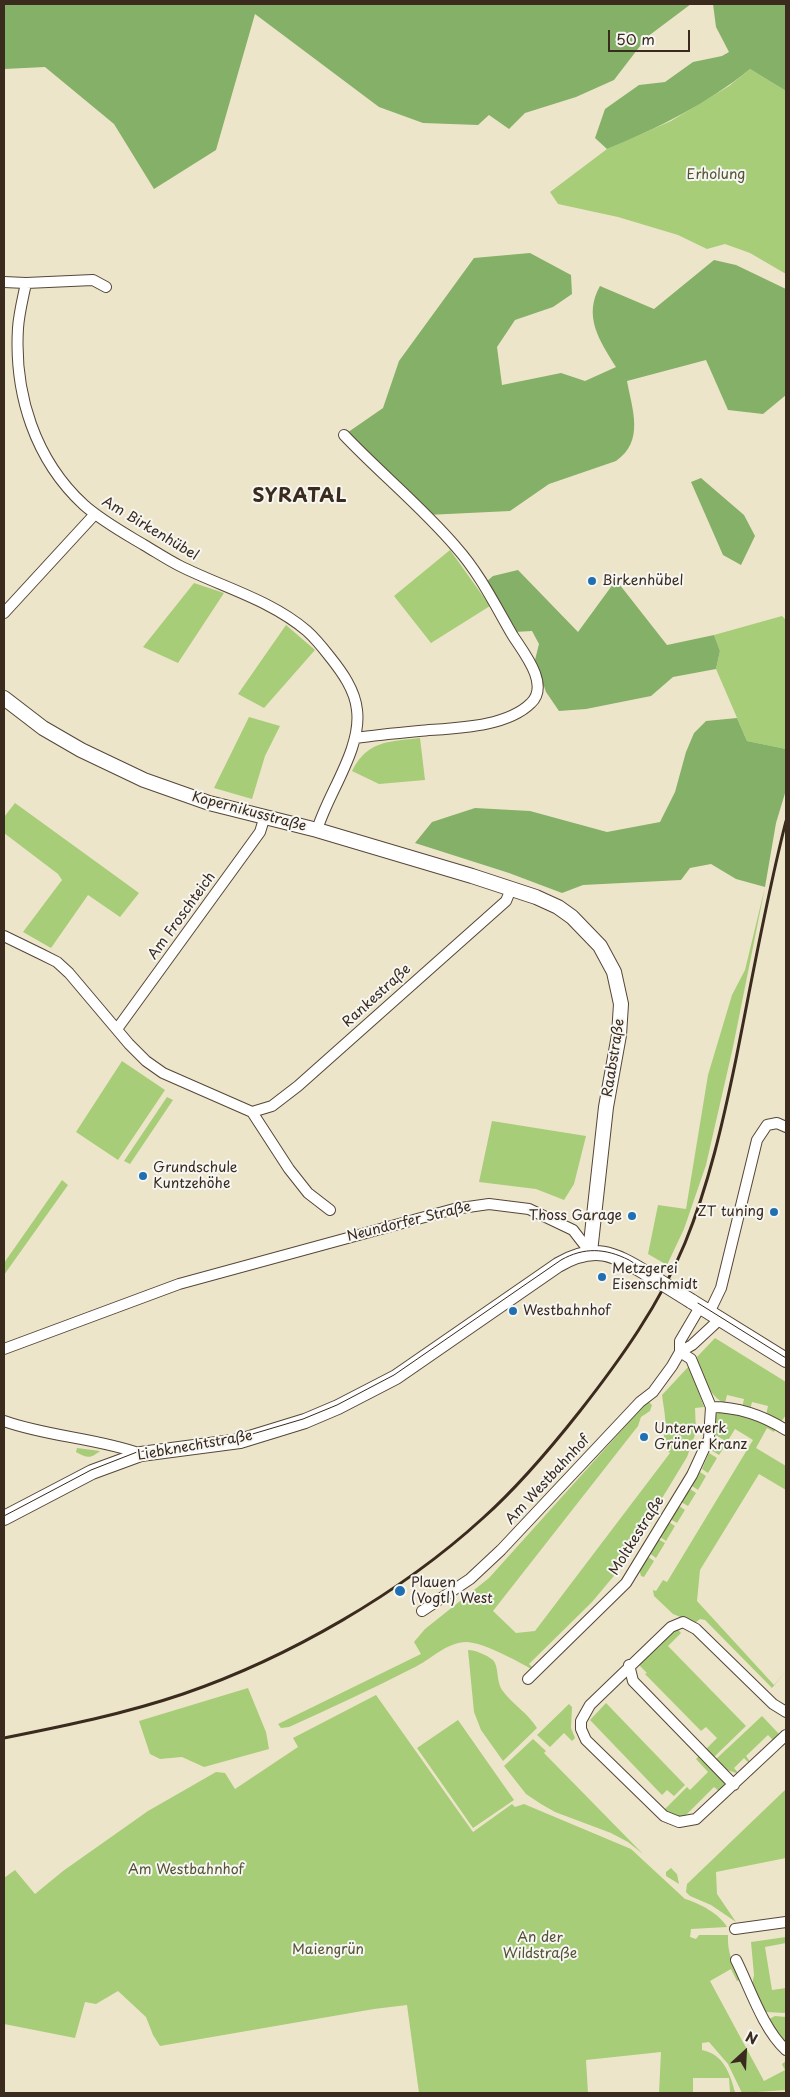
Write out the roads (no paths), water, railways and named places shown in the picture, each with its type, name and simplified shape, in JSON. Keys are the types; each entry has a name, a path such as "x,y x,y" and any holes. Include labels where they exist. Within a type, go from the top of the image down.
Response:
{"street":[{"path":"4,282 93,280 106,287"},
{"name":"Am Birkenhübel","path":"26,283 18,326 18,374 30,425 40,449 61,479 95,514 180,566 260,601 305,630 335,663 351,688 357,710 356,738 317,830"},
{"path":"344,435 373,465 410,497 457,547 481,578 527,658 538,688 536,698 531,703 508,718 468,727 356,738"},
{"path":"4,613 95,514"},
{"name":"Kopernikusstraße","path":"4,698 43,728 81,750 144,780 210,803 317,830 511,889"},
{"name":"Am Froschteich","path":"117,1029 260,832 266,816"},
{"name":"Rankestraße","path":"252,1112 272,1106 298,1086 506,901 511,889"},
{"name":"Raabstraße","path":"511,889 543,900 572,916 600,946 614,972 618,986 621,1004 620,1035 606,1107 590,1252"},
{"path":"4,936 56,962 82,986 146,1061 163,1073 252,1112 289,1169 308,1193 330,1210"},
{"path":"705,1310 721,1288 757,1140 767,1126 777,1123 786,1127"},
{"name":"Neundorfer Straße","path":"4,1349 180,1284 407,1221 470,1206 489,1204 509,1206 542,1214 573,1230 590,1252"},
{"path":"590,1252 607,1253 630,1263 786,1360"},
{"name":"Liebknechtstraße","path":"4,1518 92,1472 140,1454 240,1441 305,1421 338,1407 396,1377 558,1265 578,1254 590,1252"},
{"name":"Am Westbahnhof","path":"680,1352 680,1341 705,1310"},
{"name":"Am Westbahnhof","path":"422,1611 470,1579 507,1544 640,1402 653,1392 680,1352 692,1345 705,1310"},
{"name":"Moltkestraße","path":"528,1679 626,1583 692,1475 709,1438 711,1407 691,1359 680,1352"},
{"path":"711,1407 724,1407 757,1415 786,1430"},
{"path":"4,1422 64,1437 117,1446 140,1454"},
{"path":"786,1712 773,1704 689,1624 677,1623 629,1665 584,1713 581,1721 581,1729 586,1740 664,1816 679,1822 696,1819 786,1734"},
{"path":"629,1665 633,1681 734,1785"},
{"path":"735,1929 786,1922"},
{"path":"736,1960 763,2016 776,2039 786,2050"}],"tram line":[{"path":"4,1516 91,1470 137,1452 239,1438 303,1419 337,1405 394,1375 561,1260 586,1251 603,1251 629,1260 786,1358"}],"railway":[{"path":"4,1738 139,1708 183,1694 263,1662 342,1621 380,1597 451,1546 496,1506 546,1453 595,1392 638,1331 664,1288 694,1221 715,1153 726,1106 786,821"}],"place":[{"name":"Birkenhübel","path":"592,581"},
{"name":"Grundschule Kuntzehöhe","path":"143,1176"},
{"name":"ZT tuning","path":"774,1212"},
{"name":"Thoss Garage","path":"632,1216"},
{"name":"Metzgerei Eisenschmidt","path":"602,1277"},
{"name":"Westbahnhof","path":"513,1311"},
{"name":"Unterwerk Grüner Kranz","path":"644,1437"},
{"name":"Plauen (Vogtl) West","path":"400,1591"}],"district":[{"name":"SYRATAL","path":"300,497"}],"park label":[{"name":"Erholung","path":"716,175"},
{"name":"An der Wildstraße","path":"540,1946"},
{"name":"Maiengrün","path":"328,1950"}]}
